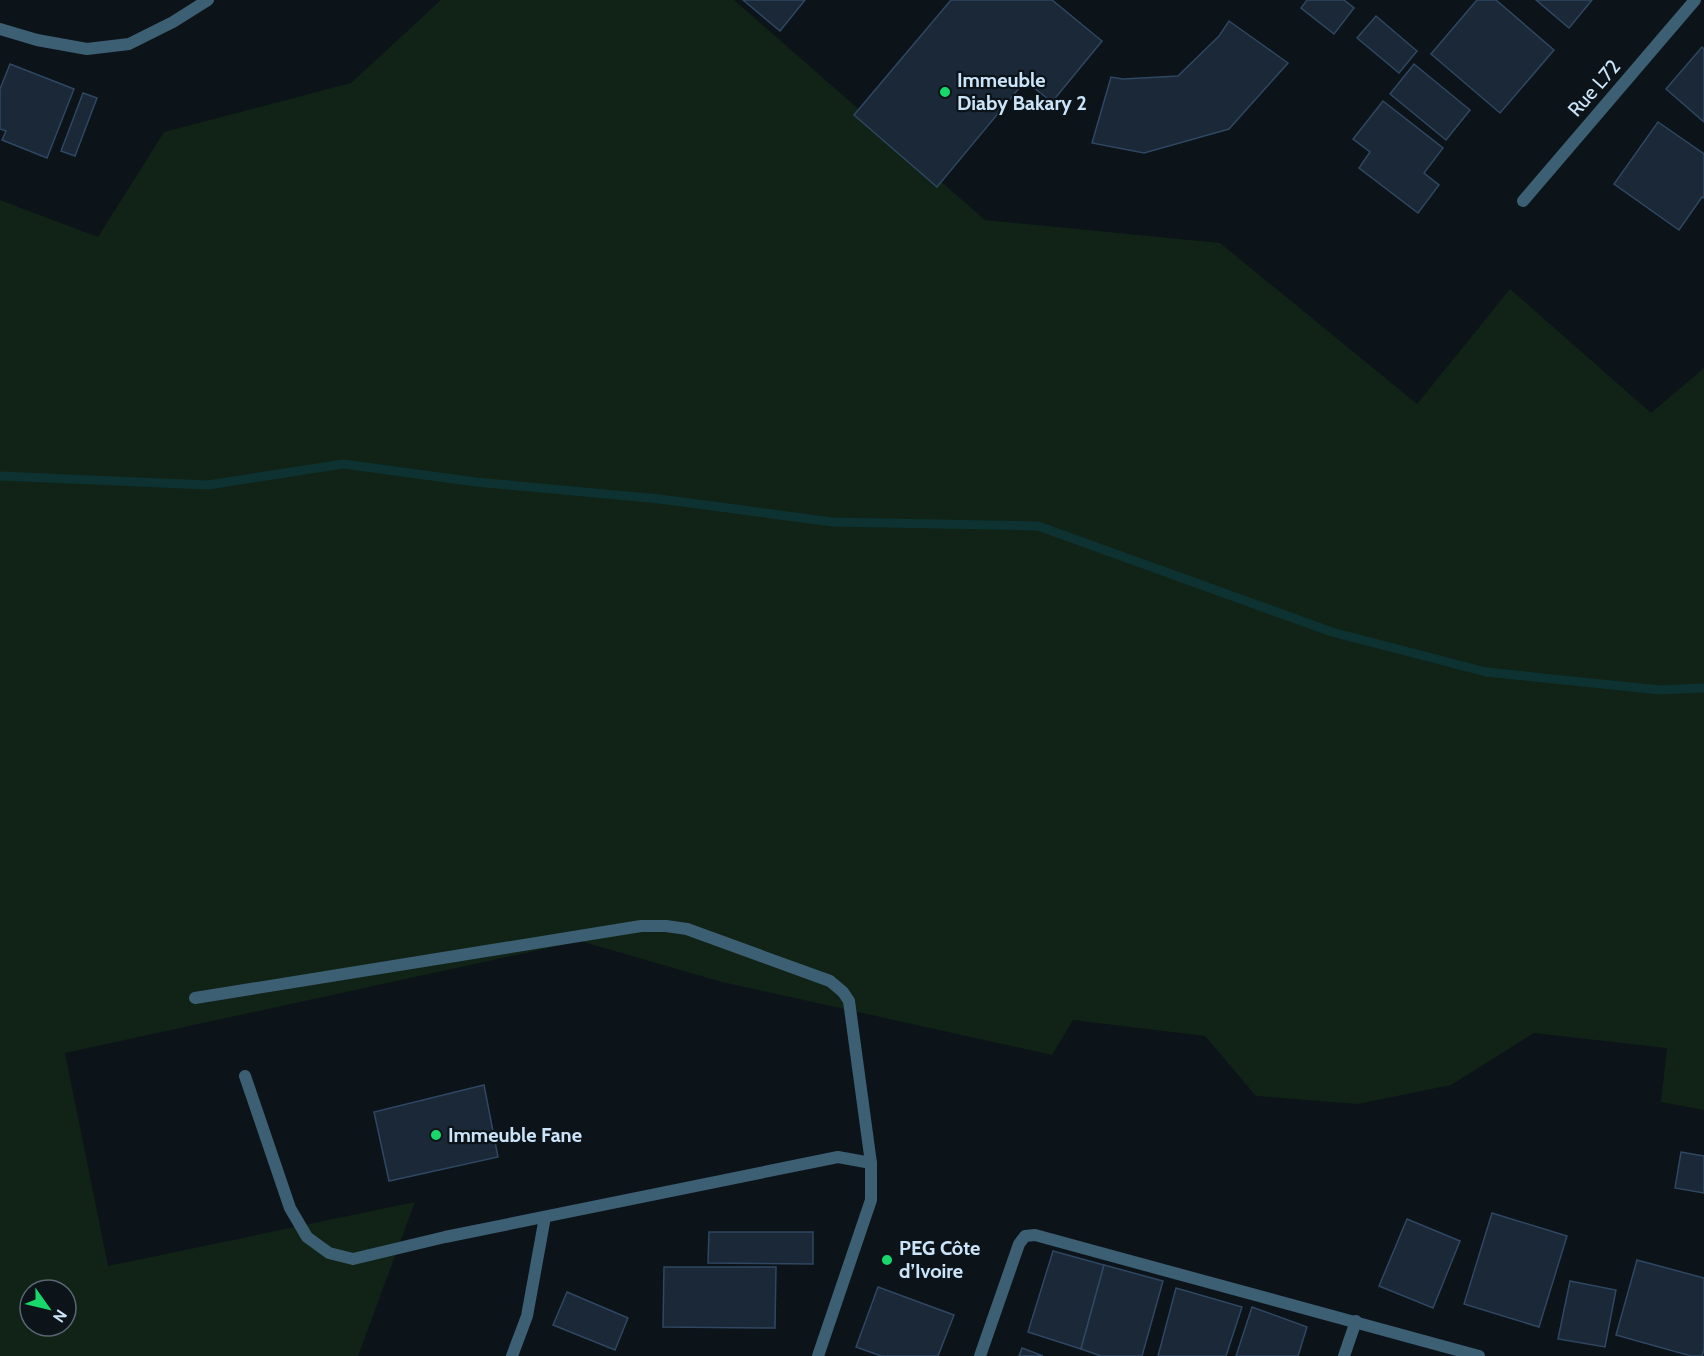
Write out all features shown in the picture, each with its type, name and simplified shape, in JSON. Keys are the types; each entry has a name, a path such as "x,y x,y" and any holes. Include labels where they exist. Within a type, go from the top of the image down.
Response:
{"street":[{"path":"0,29 37,40 87,49 129,44 173,22 208,0"},
{"name":"Rue L72","path":"1523,201 1695,0"},
{"path":"195,998 642,926 687,929 830,981 843,992 849,1001 871,1163 871,1200 818,1356"},
{"path":"245,1076 290,1208 307,1237 329,1253 353,1259 445,1237 837,1157 871,1163"},
{"path":"512,1356 527,1316 545,1217"},
{"path":"980,1356 1019,1245 1025,1236 1035,1235 1479,1356"},
{"path":"1344,1356 1356,1322"}],"green space":[{"path":"441,0 734,0 985,220 1220,243 1417,404 1510,289 1651,413 1704,368 1704,1110 1661,1102 1667,1048 1534,1033 1451,1085 1358,1104 1256,1096 1205,1036 1073,1020 1052,1055 722,982 580,941 65,1053 108,1266 415,1202 358,1356 0,1356 0,200 98,237 164,132 351,83"}],"building":[{"path":"743,0 805,0 780,31"},
{"name":"Immeuble Diaby Bakary 2","path":"951,0 1052,0 1102,41 1052,102 1025,81 937,187 854,115"},
{"path":"1307,0 1344,0 1354,8 1334,34 1301,8"},
{"path":"1477,0 1496,0 1554,50 1500,113 1431,54"},
{"path":"1536,0 1592,0 1569,28"},
{"path":"1376,16 1417,51 1399,73 1357,38"},
{"path":"1229,21 1288,63 1229,129 1144,153 1092,143 1111,77 1123,79 1178,76 1219,36"},
{"path":"1702,47 1704,49 1704,122 1666,89"},
{"path":"10,64 74,89 47,158 2,140 6,131 0,129 0,89"},
{"path":"1414,64 1470,110 1446,140 1390,94"},
{"path":"83,93 97,98 75,156 61,151"},
{"path":"1383,101 1443,148 1424,173 1439,185 1418,213 1359,168 1370,152 1353,139"},
{"path":"1658,122 1704,154 1704,198 1702,197 1679,230 1614,184"},
{"name":"Immeuble Fane","path":"484,1085 498,1157 389,1181 374,1112"},
{"path":"1681,1152 1704,1156 1704,1193 1675,1188"},
{"path":"1492,1213 1567,1236 1539,1327 1464,1304"},
{"path":"1407,1219 1460,1241 1433,1308 1379,1286"},
{"path":"709,1232 813,1232 813,1264 708,1263"},
{"path":"1053,1251 1104,1265 1081,1349 1028,1332"},
{"path":"1637,1260 1704,1278 1704,1350 1702,1356 1691,1356 1616,1335"},
{"path":"1104,1265 1163,1281 1142,1356 1101,1356 1081,1349"},
{"path":"664,1267 776,1267 775,1328 663,1327"},
{"path":"1570,1281 1616,1290 1605,1347 1558,1339"},
{"path":"878,1287 954,1315 938,1356 881,1356 856,1347"},
{"path":"1176,1288 1242,1307 1226,1356 1158,1356"},
{"path":"567,1292 628,1318 615,1350 553,1325"},
{"path":"1252,1307 1307,1327 1298,1356 1236,1356"},
{"path":"1022,1348 1043,1356 1019,1356"}],"waterway":[{"path":"0,476 208,485 343,464 476,482 660,499 832,522 1038,526 1332,632 1486,672 1660,690 1704,688"}],"place":[{"name":"Immeuble Diaby Bakary 2","path":"945,92"},
{"name":"Immeuble Fane","path":"436,1135"},
{"name":"PEG Côte d’Ivoire","path":"887,1260"}]}
